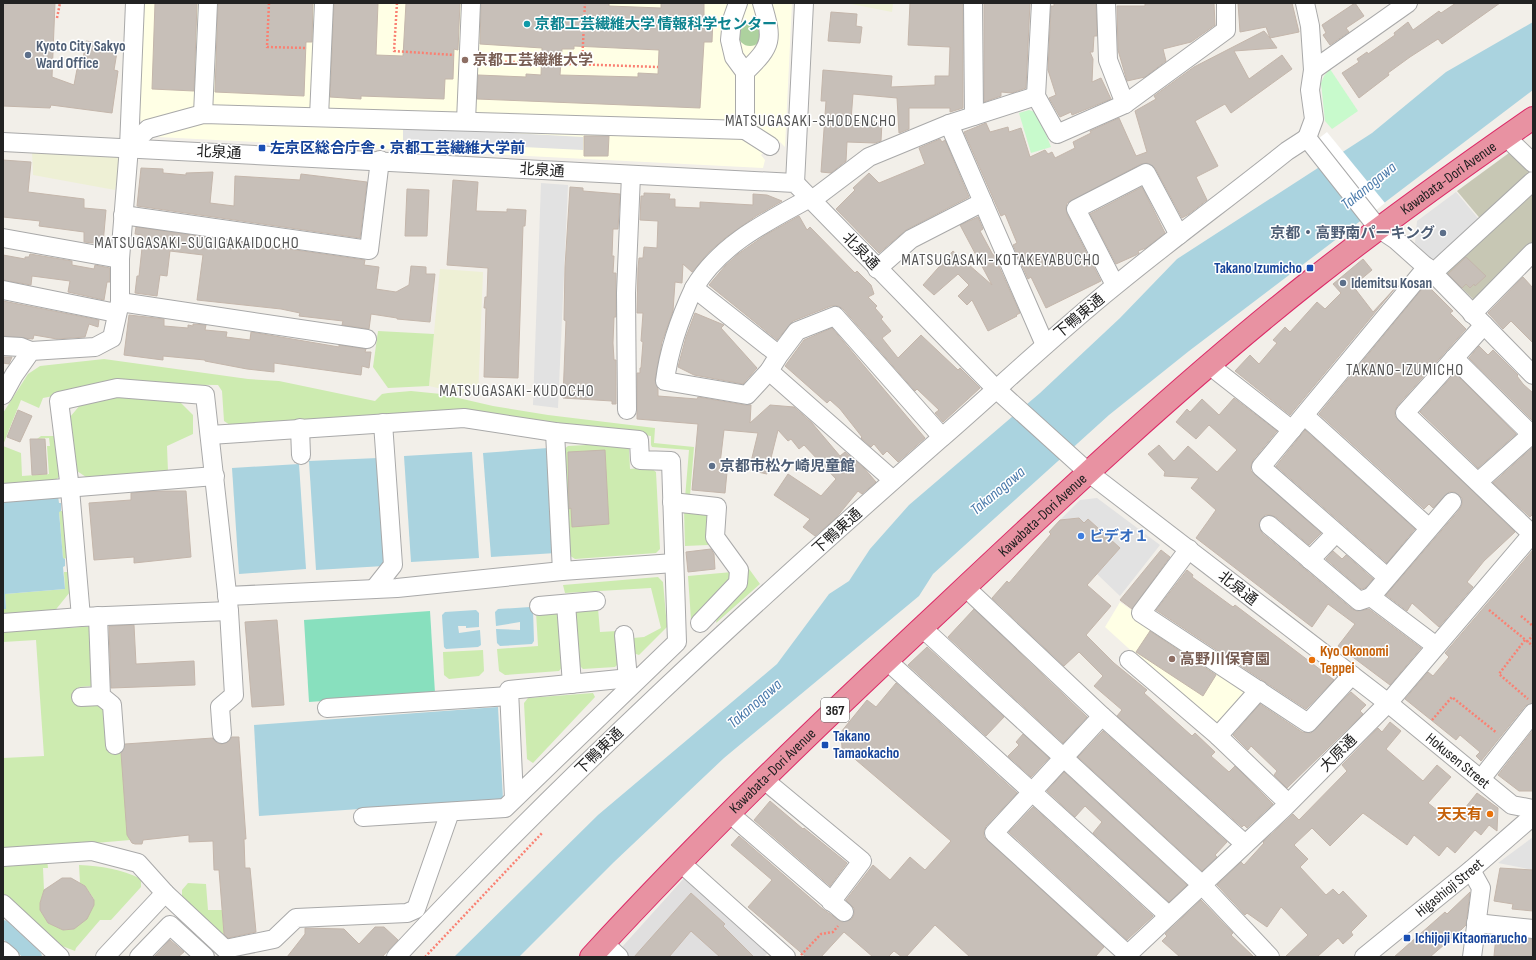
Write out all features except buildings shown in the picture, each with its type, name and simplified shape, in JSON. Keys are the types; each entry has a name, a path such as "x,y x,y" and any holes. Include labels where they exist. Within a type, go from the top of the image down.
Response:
{"highway":[{"name":"Kawabata-Dori Avenue","path":"605,952 681,862 729,812 885,662 965,588 1081,466 1209,365 1310,281 1374,222 1533,118"}],"street":[{"path":"3,346 21,347 31,351 95,347 112,338 118,308 123,215 129,147 135,3"},
{"path":"203,114 208,3"},
{"path":"319,117 324,3"},
{"path":"466,121 471,3"},
{"path":"738,3 732,20 730,40 734,57 745,72 745,130"},
{"path":"745,72 765,51 767,45 769,29 762,3"},
{"path":"795,183 804,3"},
{"path":"973,3 974,116"},
{"path":"1041,3 1036,96 1057,134 1126,104 1226,30 1226,3"},
{"path":"1106,3 1108,60 1126,104"},
{"path":"1305,3 1310,26 1313,70 1310,90 1314,119 1310,141 1374,222 1424,261 1478,320 1533,375"},
{"path":"1313,70 1408,3"},
{"path":"942,438 835,316 797,331 779,354 769,371 746,395 664,381 670,350 682,314 694,288 723,252 760,226 811,199 869,157 949,124 1036,96"},
{"path":"129,147 148,129 203,114 745,130 770,146"},
{"path":"949,124 1045,345"},
{"path":"1506,137 1533,163"},
{"name":"下鴨東通","path":"396,957 471,877 652,700 774,587 893,480 942,438 1001,394 1045,345 1115,285 1287,151 1310,141"},
{"name":"北泉通","path":"3,142 129,147 795,183 877,269 1001,394 1081,466 1388,703"},
{"path":"123,215 369,250 380,160"},
{"path":"1115,285 1076,209 1146,173 1179,235"},
{"path":"627,410 626,293 631,175"},
{"path":"1387,578 1261,468 1305,416 1424,261 1533,181"},
{"path":"877,269 911,239 983,202"},
{"path":"3,238 120,259"},
{"path":"1531,258 1478,320 1454,358 1405,413 1532,533"},
{"path":"694,288 779,354"},
{"path":"3,290 118,308 367,339"},
{"path":"3,395 14,375 31,351"},
{"path":"1454,358 1532,434 1478,482"},
{"path":"1209,365 1292,430"},
{"path":"769,371 893,480"},
{"path":"101,696 70,489 59,401 117,388 205,395 228,603 234,695 220,707 222,734"},
{"path":"1305,416 1429,528"},
{"path":"210,435 464,418 556,432 639,440 640,460 671,461 677,642 634,678 504,808 363,818"},
{"path":"374,589 393,565 383,423"},
{"path":"300,428 301,455"},
{"path":"556,432 562,571"},
{"path":"3,493 70,489 214,476"},
{"path":"672,502 717,507 716,536 739,570 738,583 700,624"},
{"path":"1269,525 1359,601 1371,597 1452,502"},
{"path":"1310,560 1336,533"},
{"name":"大原通","path":"1127,956 1168,915 1288,803 1388,703 1532,533"},
{"path":"1189,550 1142,613 1308,723 1352,675"},
{"path":"3,623 416,586 562,571 674,563"},
{"path":"393,565 416,586"},
{"path":"965,588 1102,716 1245,844"},
{"path":"1371,597 1436,646"},
{"path":"539,606 596,601"},
{"path":"566,604 572,684"},
{"path":"920,629 930,635 1201,884 1270,957"},
{"path":"624,635 634,678"},
{"path":"1129,660 1218,736 1288,803"},
{"path":"885,662 894,667 1168,915"},
{"path":"514,798 509,690 634,678"},
{"path":"1218,736 1259,690"},
{"path":"81,697 101,696 112,705 115,745"},
{"path":"327,708 509,696"},
{"name":"Hokusen Street","path":"1388,703 1512,805 1533,809"},
{"path":"1481,779 1533,713"},
{"path":"1102,716 994,833 1127,956"},
{"path":"729,812 838,907 862,861 763,779"},
{"path":"3,857 92,850 138,863 165,893 225,950 274,939 296,918 407,913 416,909 450,812"},
{"name":"Higashioji Street","path":"1364,957 1471,870 1533,816"},
{"path":"681,862 777,954"},
{"path":"1471,870 1482,888 1472,957"},
{"path":"105,957 165,893"},
{"path":"3,904 60,957"},
{"path":"1476,923 1533,929"},
{"path":"139,957 170,924 205,957"},
{"path":"3,951 10,957"}],"path":[{"path":"57,18 60,3"},
{"path":"269,3 267,46 322,49"},
{"path":"397,3 394,51 469,58 658,67"},
{"path":"582,64 585,3"},
{"path":"1476,599 1533,646"},
{"path":"1521,616 1533,626"},
{"path":"1533,635 1526,641 1499,674 1533,703"},
{"path":"1422,731 1452,697 1509,743"},
{"path":"799,957 821,934 833,932 845,918 838,907"}],"shaded area":[{"name":"京都工芸繊維大学","path":"143,3 792,3 785,147 777,139 761,155 765,160 763,168 157,137 138,117"},
{"path":"846,3 893,3 892,12"},
{"path":"403,127 583,137 583,150 403,141"},
{"path":"32,150 122,152 115,190 33,175"},
{"path":"1513,150 1533,165 1533,178 1483,222 1457,191"},
{"path":"541,183 568,185 558,408 533,405"},
{"path":"1533,191 1533,243 1474,300 1445,272"},
{"name":"京都・高野南パーキング","path":"1456,192 1482,223 1437,264 1415,243 1417,221"},
{"path":"440,269 483,272 478,397 429,386"},
{"path":"1097,498 1160,545 1120,596 1097,574 1120,548 1088,519 1084,523 1079,518 1060,520 1080,500"},
{"name":"高野川保育園","path":"1120,602 1251,692 1215,727 1105,627"},
{"path":"1533,837 1533,870 1498,863"},
{"path":"686,876 770,951 764,957 613,957"}],"green space":[{"path":"750,22 759,25 762,34 759,43 750,46 741,43 738,34 741,25"},
{"path":"1330,69 1358,111 1332,129 1325,121 1321,83 1324,76"},
{"path":"1029,110 1038,113 1051,147 1031,153 1019,113"},
{"path":"378,331 434,334 429,386 388,388 373,367"},
{"path":"104,359 248,379 279,381 375,401 382,394 411,391 441,394 493,406 548,415 655,428 654,443 694,447 690,496 723,499 725,506 723,533 760,584 716,623 719,608 744,582 719,532 721,506 685,498 689,450 652,447 651,436 462,409 230,425 224,421 222,391 218,385 117,384 43,398 39,408 21,400 3,445 3,413 28,374 40,366"},
{"path":"124,396 175,397 193,415 193,434 167,446 168,472 89,479 74,469 70,417 81,404"},
{"path":"41,436 54,436 61,472 59,477 52,483 3,487 3,446 21,453 22,476 49,474 47,446 50,446 49,438 37,439"},
{"path":"624,443 629,448 630,469 649,467 656,472 660,549 656,553 575,559 569,555 563,450 568,446"},
{"path":"684,509 714,515 708,545 685,546"},
{"path":"59,511 64,511 67,558 63,559"},
{"path":"64,572 69,572 70,592 53,613 3,616 3,609 6,609 5,594 65,589"},
{"path":"732,572 733,574 694,623 691,620 688,576"},
{"path":"658,577 663,582 667,627 639,655 633,653 633,638 644,637 661,628 651,588 565,593 563,585"},
{"path":"598,608 600,632 617,631 619,663 615,667 583,669 578,664 575,614 578,610"},
{"path":"430,611 435,693 309,702 304,620"},
{"path":"555,611 561,616 563,666 559,671 505,675 499,671 497,649 538,646 536,612"},
{"path":"52,626 68,628 94,626 97,679 91,686 79,687 81,705 98,704 108,716 115,731 123,764 127,833 130,840 3,851 3,758 44,756 36,640 3,642 3,628"},
{"path":"483,650 484,671 479,676 449,679 444,675 443,652"},
{"path":"593,693 595,697 533,763 527,759 524,703 528,698"},
{"path":"47,860 48,868 43,868 44,890 40,903 40,910 48,923 64,930 74,929 94,899 85,886 80,883 79,865 119,870 141,879 141,887 111,920 100,920 75,951 62,946 3,893 3,864"},
{"path":"188,883 206,884 208,910 222,910 224,935 182,898 182,890"}],"water":[{"name":"Takanogawa","path":"1533,22 1533,90 1189,351 1109,415 933,574 919,596 724,758 614,862 519,957 454,957 598,815 777,664 829,594 849,581 870,549 909,505 1040,393 1120,318 1177,259 1372,133 1446,72"},
{"path":"548,448 556,553 491,557 483,453"},
{"path":"472,452 479,558 411,562 404,456"},
{"path":"378,458 384,566 316,570 309,461"},
{"path":"299,464 306,569 239,574 232,468"},
{"path":"58,496 59,503 61,503 61,511 59,512 63,558 65,559 65,566 63,567 65,589 5,594 6,609 3,609 3,500"},
{"path":"530,607 533,610 534,641 532,644 500,646 497,643 496,629 520,630 520,622 496,626 495,612 498,609"},
{"path":"476,610 479,613 479,627 466,628 466,626 458,626 459,633 480,630 481,645 478,647 446,649 444,647 442,615 445,612"},
{"path":"498,707 503,799 259,816 254,725"}],"pier":[{"path":"1327,132 1385,203 1363,221 1305,149"}],"waterway":[{"path":"3,928 34,957"}],"place":[{"name":"京都工芸繊維大学 情報科学センター","path":"527,24"},
{"name":"Kyoto City Sakyo Ward Office","path":"28,55"},
{"name":"京都工芸繊維大学","path":"465,60"},
{"name":"左京区総合庁舎・京都工芸繊維大学前","path":"262,148"},
{"name":"京都・高野南パーキング","path":"1443,233"},
{"name":"Takano Izumicho","path":"1310,268"},
{"name":"Idemitsu Kosan","path":"1343,283"},
{"name":"京都市松ケ崎児童館","path":"712,466"},
{"name":"ビデオ１","path":"1081,536"},
{"name":"高野川保育園","path":"1172,659"},
{"name":"Kyo Okonomi Teppei","path":"1312,660"},
{"name":"Takano Tamaokacho","path":"825,745"},
{"name":"天天有","path":"1490,814"},
{"name":"Ichijoji Kitaomarucho","path":"1407,938"}],"district":[{"name":"MATSUGASAKI-SHODENCHO","path":"811,120"},
{"name":"MATSUGASAKI-SUGIGAKAIDOCHO","path":"197,242"},
{"name":"MATSUGASAKI-KOTAKEYABUCHO","path":"1001,259"},
{"name":"TAKANO-IZUMICHO","path":"1405,369"},
{"name":"MATSUGASAKI-KUDOCHO","path":"517,390"}]}
